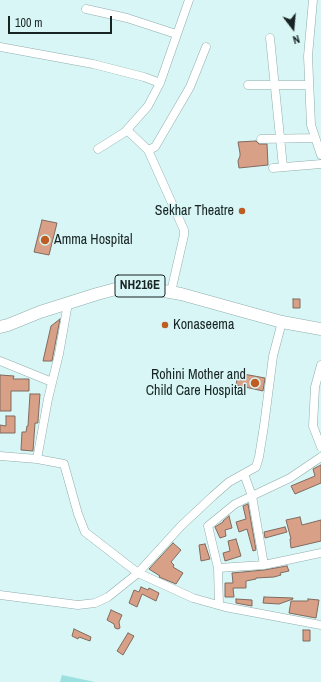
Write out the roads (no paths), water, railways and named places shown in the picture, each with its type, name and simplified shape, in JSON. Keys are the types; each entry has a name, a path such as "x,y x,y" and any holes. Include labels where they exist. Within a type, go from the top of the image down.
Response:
{"highway":[{"name":"NH216E","path":"0,327 68,303 123,287 135,286 171,292 282,322 321,329"}],"street":[{"path":"98,149 127,130 148,106 160,83 189,0"},
{"path":"313,0 308,56 311,125 321,154"},
{"path":"86,9 127,18 176,34"},
{"path":"270,38 283,167"},
{"path":"0,47 93,64 144,77 160,83"},
{"path":"148,150 155,147 190,87 206,48"},
{"path":"248,85 309,85"},
{"path":"127,130 148,150 184,230 171,292"},
{"path":"261,139 315,138"},
{"path":"273,168 321,164"},
{"path":"38,459 48,399 59,354 68,303"},
{"path":"0,595 78,605 95,603 108,597 138,573 181,526 212,496 229,482 256,467 259,458 273,356 282,322"},
{"path":"0,361 52,382"},
{"path":"321,365 315,387 313,426 321,447"},
{"path":"0,456 38,459 64,464 78,514 86,532 138,573 193,598 219,605 321,625"},
{"path":"219,605 218,568 208,526 235,504 290,478 321,457"},
{"path":"244,474 252,496 264,565"},
{"path":"218,568 264,565 321,553"}],"place":[{"name":"Sekhar Theatre","path":"242,211"},
{"name":"Amma Hospital","path":"45,240"},
{"name":"Konaseema","path":"165,325"},
{"name":"Rohini Mother and Child Care Hospital","path":"255,383"}]}
